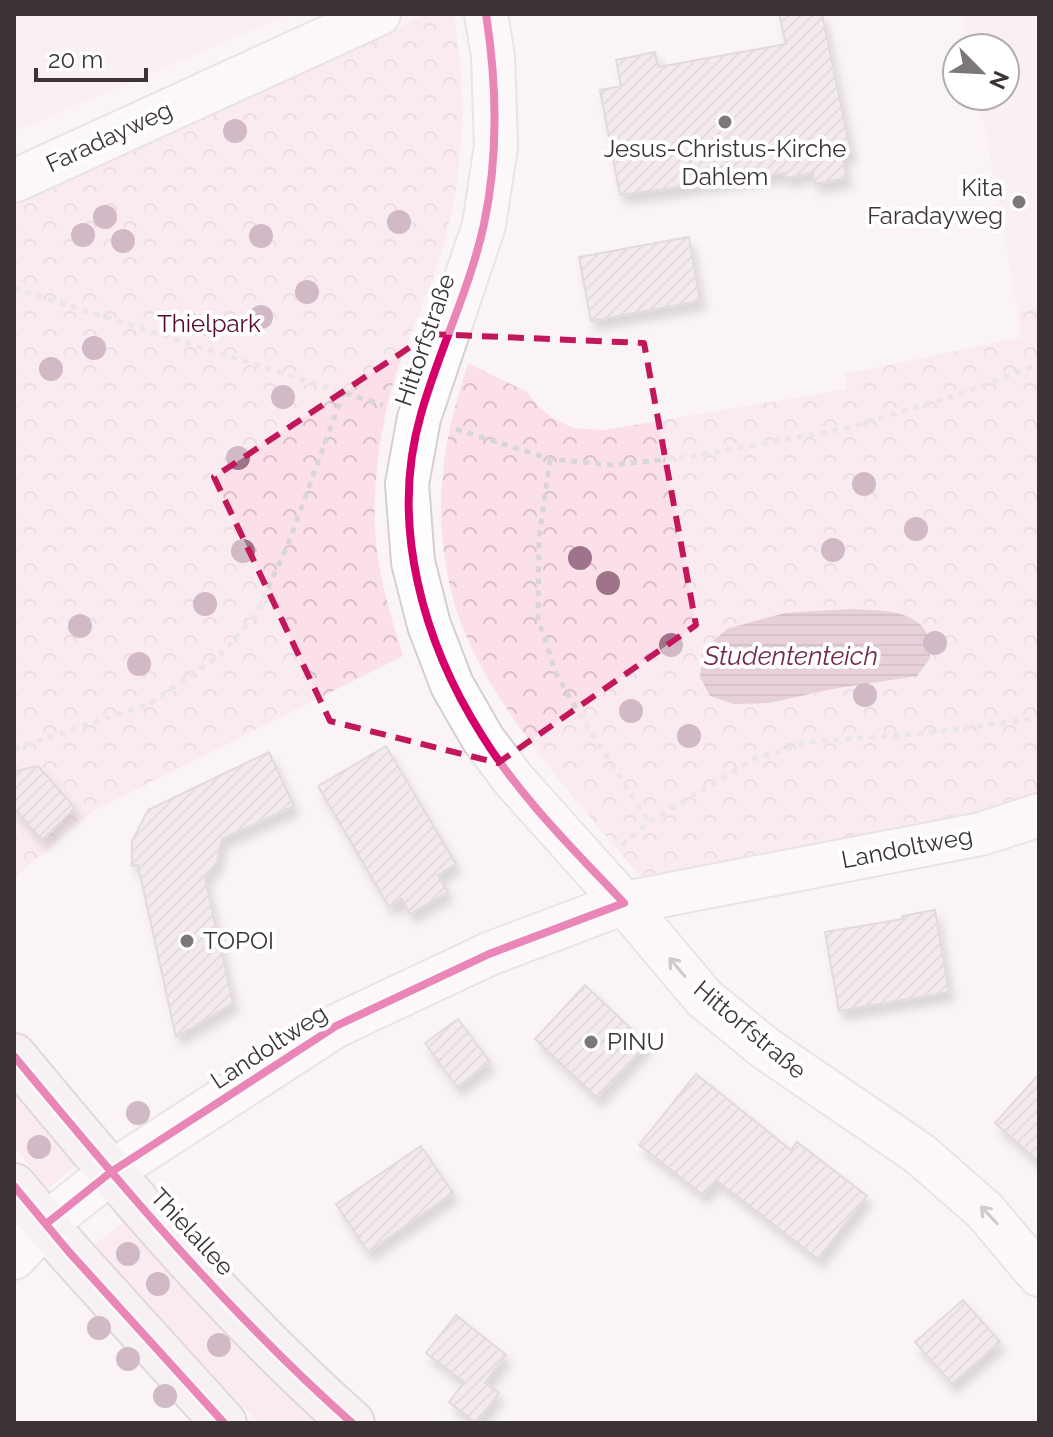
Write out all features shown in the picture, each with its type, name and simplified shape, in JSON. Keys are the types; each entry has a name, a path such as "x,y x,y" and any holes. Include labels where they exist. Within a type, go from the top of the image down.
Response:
{"main road":[{"name":"Thielallee","path":"14,1056 111,1172 290,1367 352,1423"},
{"path":"14,1186 224,1423"}],"street":[{"name":"Faradayweg","path":"14,181 379,14"},
{"name":"Hittorfstraße","path":"486,14 493,56 496,146 484,225 419,418 407,484 413,562 429,625 452,685 483,739 513,779 704,998 765,1048 920,1154 985,1211 1039,1275"},
{"name":"Landoltweg","path":"14,1258 46,1224 111,1172 336,1026 489,954 624,903 981,834 1039,815"}],"path":[{"path":"14,288 393,409"},
{"path":"454,428 550,459 612,465 688,457 848,428 960,394 1039,364"},
{"path":"14,749 149,704 220,655 255,616 287,547 344,391"},
{"path":"550,459 539,538 538,619 556,673 649,822"},
{"path":"620,846 649,822 756,758 809,742 927,733 1039,718"}],"highlighted area":[{"path":"430,334 644,343 696,625 498,763 330,721 214,477"}],"shaded area":[{"path":"14,14 290,14 14,132"},
{"name":"Kita Faradayweg","path":"964,14 1039,14 1039,308 1018,312 982,112 1021,112 1021,32 967,32"}],"green space":[{"name":"Thielpark","path":"425,14 453,14 461,77 461,141 446,236 395,378 378,463 376,543 387,600 403,656 95,810 14,878 14,197 382,36"},
{"path":"1039,308 1039,796 968,817 642,878 567,790 518,725 477,659 462,626 444,549 441,489 450,429 468,363 527,392 551,417 573,428 605,430 847,389 845,374 1021,337 1018,312"},
{"path":"14,1082 81,1161 48,1189 14,1147"},
{"path":"127,1220 321,1423 260,1423 244,1408 92,1247"}],"water":[{"name":"Studententeich","path":"849,609 902,614 920,624 927,635 930,658 917,676 832,689 769,703 734,704 710,696 700,677 703,650 727,629 785,613"}],"building":[{"name":"Jesus-Christus-Kirche Dahlem","path":"779,14 822,14 851,153 842,155 847,178 815,184 813,173 786,178 785,173 620,195 600,90 621,86 616,60 655,52 658,67 786,44"},
{"path":"689,237 700,301 591,321 579,257"},
{"path":"386,746 456,864 438,875 448,892 410,914 402,899 389,907 318,786"},
{"name":"TOPOI","path":"269,752 294,806 222,839 217,862 205,878 233,1003 176,1037 138,865 132,866 132,841 148,810"},
{"path":"38,766 75,808 42,840 14,808 14,771"},
{"path":"935,910 949,992 839,1011 825,932 903,919 902,916"},
{"name":"PINU","path":"585,985 647,1044 597,1098 535,1039"},
{"path":"458,1019 490,1062 457,1087 425,1043"},
{"path":"696,1074 791,1150 797,1142 867,1196 818,1259 716,1180 703,1195 639,1145"},
{"path":"1039,1074 1039,1162 995,1123"},
{"path":"421,1146 453,1193 368,1252 336,1204"},
{"path":"963,1300 1000,1342 952,1384 915,1342"},
{"path":"456,1315 506,1355 485,1383 499,1393 476,1423 449,1402 464,1382 426,1353"}],"cycle path":[{"path":"46,1224 111,1172 336,1026 489,954 624,903 531,803 483,737 462,701 429,622 411,540 409,498 412,456 421,414 471,272 489,198 495,119 486,14"},
{"path":"14,1056 135,1199 219,1292 352,1423"},
{"path":"14,1186 69,1252 224,1423"}],"place":[{"name":"Jesus-Christus-Kirche Dahlem","path":"725,122"},
{"name":"Kita Faradayweg","path":"1019,202"},
{"name":"TOPOI","path":"187,941"},
{"name":"PINU","path":"591,1042"}]}
